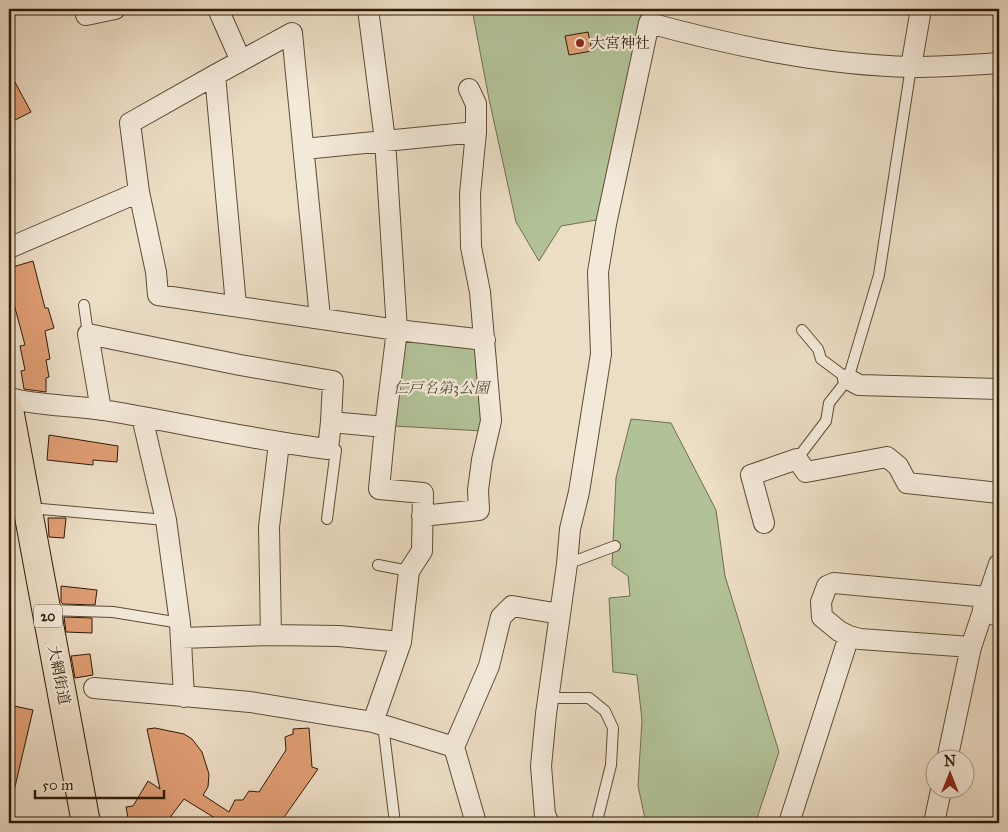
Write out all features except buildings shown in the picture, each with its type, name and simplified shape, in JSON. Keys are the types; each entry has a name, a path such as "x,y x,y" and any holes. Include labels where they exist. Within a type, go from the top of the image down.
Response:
{"main road":[{"name":"大網街道","path":"9,409 14,465 26,507 86,823"}],"street":[{"path":"85,9 86,15 115,9"},
{"path":"218,9 241,61"},
{"path":"368,9 385,140 397,330 379,489 423,493 422,551 409,572 401,642 378,723"},
{"path":"911,66 921,9"},
{"path":"549,823 546,815 541,766 570,528 579,492 601,354 598,272 606,224 649,23 746,48 841,61 911,66 999,64"},
{"path":"320,318 292,33 215,74 130,123 139,192 156,272 158,295 397,330 485,340"},
{"path":"215,74 236,305"},
{"path":"422,516 478,510 478,490 482,460 491,421 480,292 471,247 470,194 476,132 476,104 469,89"},
{"path":"304,149 476,132"},
{"path":"9,248 139,192"},
{"path":"9,398 24,402 101,410 279,443 328,449 333,382 88,334 101,410"},
{"path":"848,379 859,385 999,389"},
{"path":"142,417 166,520 180,630 184,697"},
{"path":"331,422 385,427"},
{"path":"271,635 268,527 279,443"},
{"path":"764,523 750,475 797,459 806,472 886,457 898,466 907,483 999,493"},
{"path":"949,750 971,647 990,608 999,564"},
{"path":"971,647 897,642 849,636 822,617 821,602 827,586 834,583 990,608"},
{"path":"476,823 454,747 489,666 501,617 512,606 560,614"},
{"path":"180,630 271,635 340,636 401,642"},
{"path":"789,823 849,636"},
{"path":"94,688 250,702 378,723 454,747"},
{"path":"934,823 939,800"}],"lane":[{"path":"797,459 826,421 829,403 848,379 879,275 911,66"},
{"path":"84,305 88,334"},
{"path":"802,330 818,349 822,359 848,379"},
{"path":"327,519 336,450 328,449"},
{"path":"26,507 166,520"},
{"path":"567,564 615,546"},
{"path":"378,566 409,572"},
{"path":"46,610 113,612 180,630"},
{"path":"548,698 589,698 605,711 613,728 611,765 598,823"},
{"path":"378,723 395,823"}],"green space":[{"path":"472,9 649,9 639,34 608,218 561,226 539,261 516,222 489,99"},
{"name":"仁戸名第3公園","path":"405,340 477,349 483,431 394,426"},
{"path":"631,419 671,423 716,510 725,576 779,752 756,821 748,823 646,823 638,786 642,720 637,675 613,672 609,598 630,596 628,576 612,565 616,478"}],"place":[{"name":"大宮神社","path":"580,43"}]}
